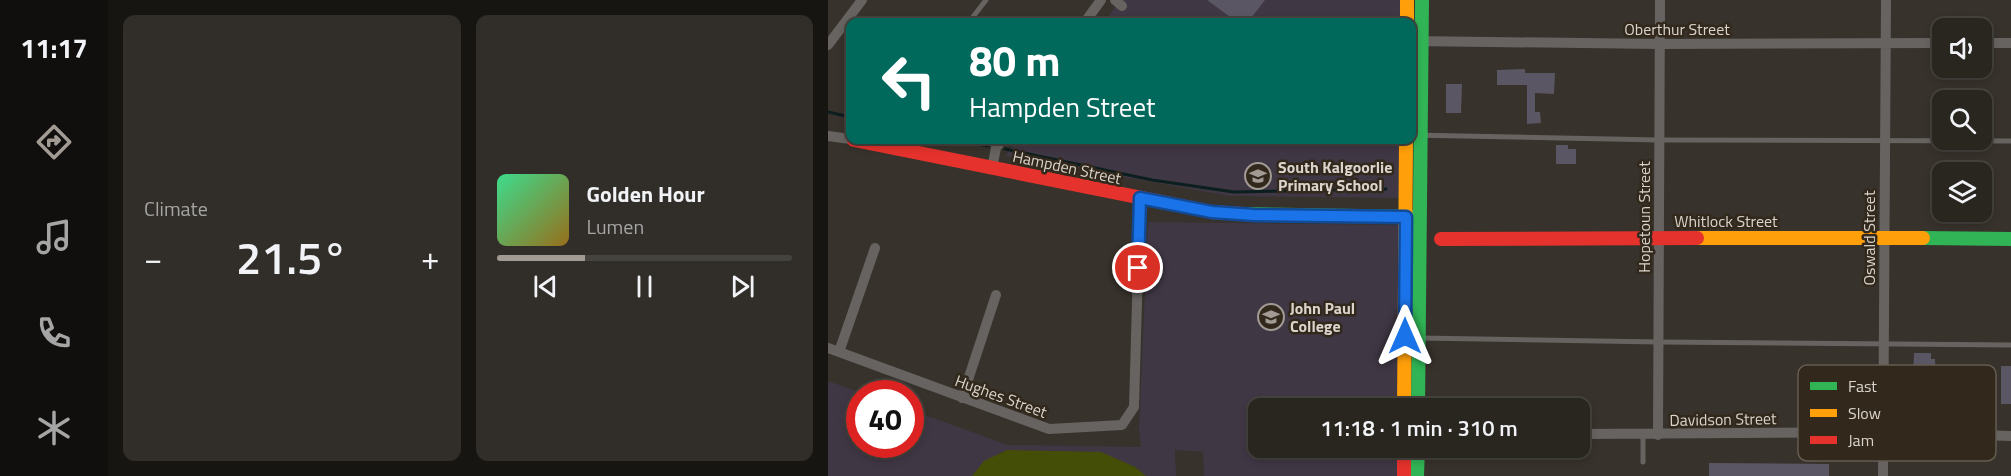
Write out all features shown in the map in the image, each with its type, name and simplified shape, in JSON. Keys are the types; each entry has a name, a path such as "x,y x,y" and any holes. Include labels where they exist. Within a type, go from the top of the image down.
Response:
{"street":[{"path":"848,18 862,0"},
{"path":"1088,18 1101,0"},
{"path":"1407,0 1407,18"},
{"path":"1416,135 1417,41 1422,0"},
{"name":"Hopetoun Street","path":"1658,435 1660,0"},
{"name":"Oswald Street","path":"1884,365 1886,0"},
{"path":"828,45 846,21"},
{"name":"Oberthur Street","path":"1417,41 1660,44 1932,43"},
{"path":"1992,43 2011,43"},
{"name":"Hampden Street","path":"828,136 846,138"},
{"name":"Hampden Street","path":"876,144 1212,212 1254,215 1413,217"},
{"path":"992,168 999,144"},
{"path":"1406,144 1413,217 1419,338 1418,398"},
{"path":"1404,398 1416,144"},
{"name":"Hughes Street","path":"833,350 1049,429 1122,425 1134,407 1140,198"},
{"name":"Whitlock Street","path":"1441,239 1884,237 2011,239"},
{"path":"833,350 875,248"},
{"path":"962,398 996,296"},
{"name":"Davidson Street","path":"1590,434 1798,433"},
{"name":"Davidson Street","path":"1996,436 2011,436"},
{"path":"1404,458 1404,476"},
{"path":"1418,458 1418,476"},
{"name":"Oswald Street","path":"1883,461 1883,476"}],"lane":[{"path":"972,18 986,0"},
{"path":"1416,135 1659,140 2011,141"},
{"path":"1419,338 2011,345"},
{"path":"1643,435 1643,462"}],"shaded area":[{"path":"1121,0 1400,0 1400,18 1107,18"},
{"name":"South Kalgoorlie Primary School","path":"1014,144 1399,144 1399,198 1230,196 1005,156"},
{"name":"John Paul College","path":"1148,222 1398,225 1397,398 1248,398 1248,458 1397,458 1397,476 1204,476 1203,452 1175,450 1176,476 828,476 828,381 846,387 846,458 924,458 924,415 1008,445 1141,447 1139,429"}],"green space":[{"path":"1007,450 1101,452 1135,467 1146,476 972,476 984,461"}],"building":[{"path":"1207,0 1265,0 1251,18 1232,18"},
{"path":"1525,69 1525,73 1555,73 1554,94 1535,93 1535,112 1540,112 1541,123 1527,124 1527,85 1497,85 1497,70"},
{"path":"1446,84 1462,84 1461,113 1446,113"},
{"path":"1556,145 1568,145 1568,149 1576,149 1576,164 1556,164"},
{"path":"1914,353 1931,353 1931,359 1935,359 1935,365 1914,365"},
{"path":"2001,366 2011,366 2011,404 2001,404"},
{"path":"1709,463 1829,464 1829,476 1709,476"}],"waterway":[{"path":"828,112 846,116"},
{"path":"978,144 988,146"},
{"path":"1005,149 1152,180 1234,192 1386,189"}],"traffic: fast":[{"path":"1418,398 1422,0"},
{"path":"1244,214 1419,217"},
{"path":"1923,238 2011,239"},
{"path":"1417,476 1418,458"}],"traffic: slow":[{"path":"1407,0 1407,18"},
{"path":"1404,398 1406,144"},
{"path":"1697,238 1923,238"}],"traffic: jam":[{"path":"874,144 1212,212 1244,214"},
{"path":"1441,239 1697,238"},
{"path":"1404,458 1404,476"}],"place":[{"name":"South Kalgoorlie Primary School","path":"1258,176"},
{"name":"John Paul College","path":"1271,317"}],"route":[{"path":"1138,268 1140,198 1212,212 1254,215 1406,217 1405,336"}]}
